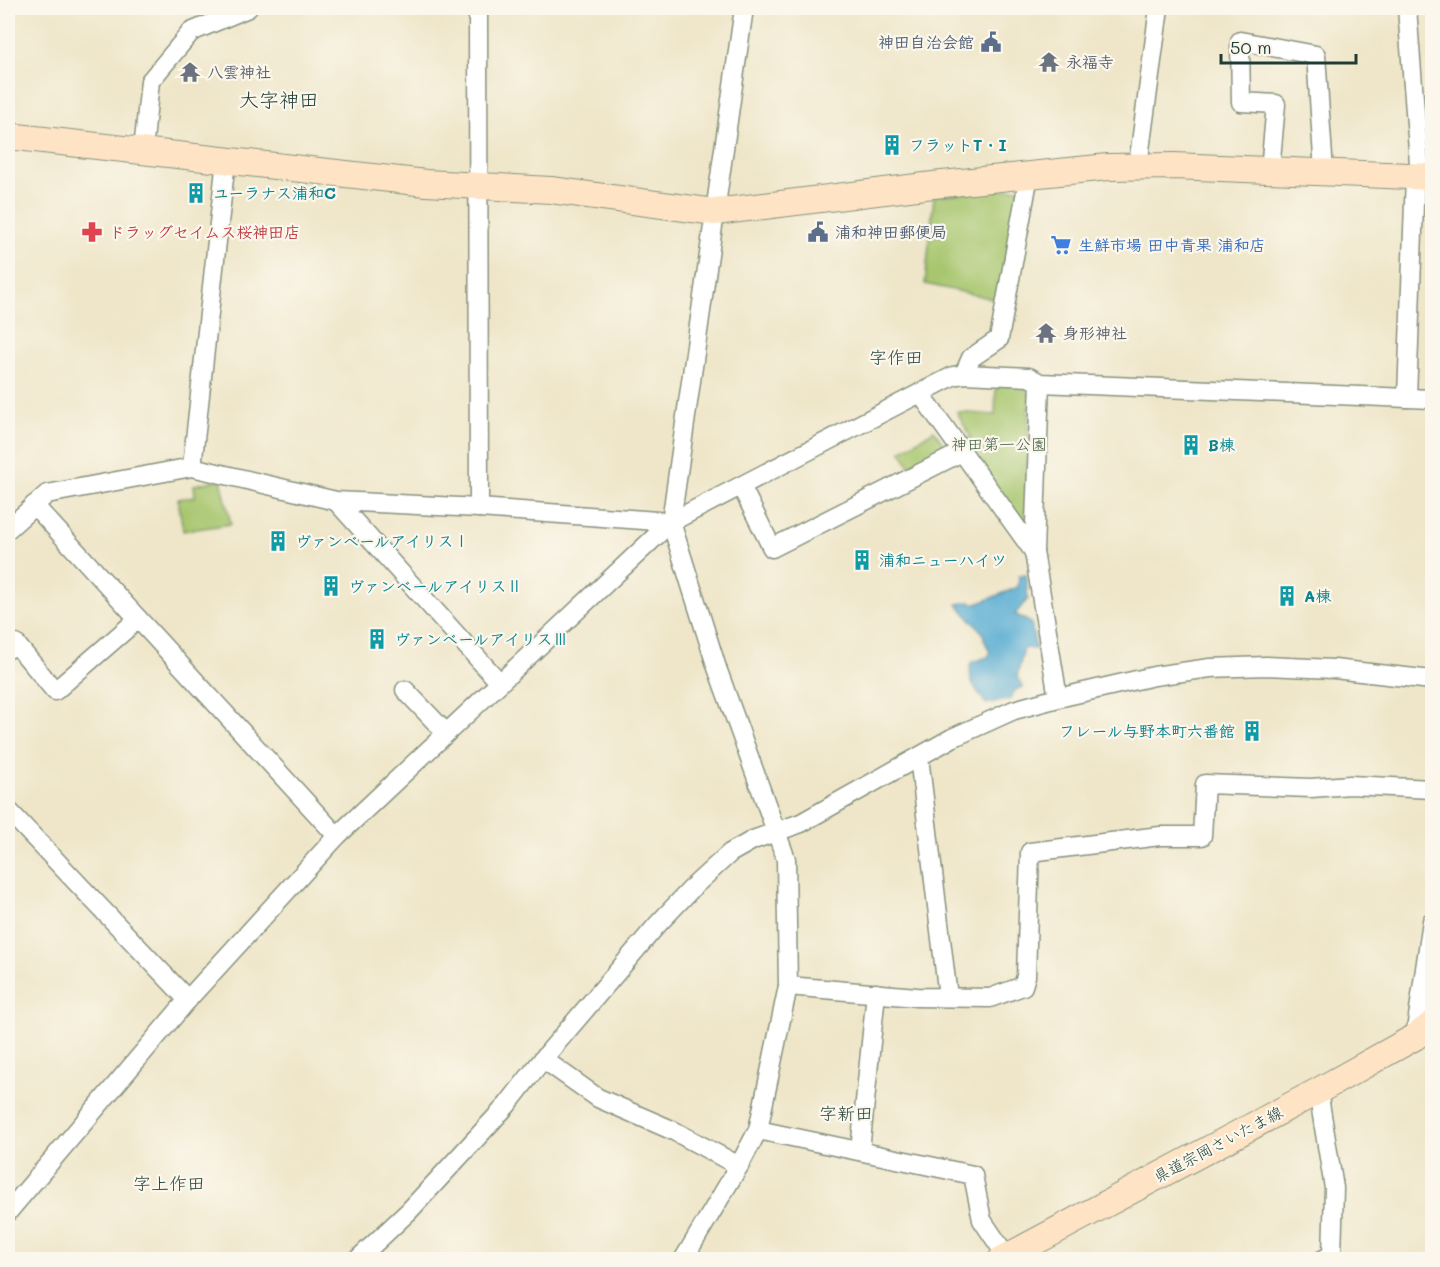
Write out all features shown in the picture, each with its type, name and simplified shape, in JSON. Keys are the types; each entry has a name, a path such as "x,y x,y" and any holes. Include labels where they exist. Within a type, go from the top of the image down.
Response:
{"street":[{"path":"143,151 150,81 191,32 248,8"},
{"path":"478,8 479,508"},
{"path":"683,1260 758,1130 788,986 786,859 717,668 671,522 744,8"},
{"path":"1138,165 1159,8"},
{"path":"1407,8 1419,163 1424,176 1407,398"},
{"path":"1270,170 1276,104 1241,102 1240,41 1316,55 1324,172"},
{"path":"8,136 426,183 551,190 715,212 1108,166 1138,165 1424,176"},
{"path":"192,467 226,160"},
{"path":"964,374 971,358 999,339 1029,175"},
{"path":"8,1212 189,1000 337,836 671,522 953,376 964,374 1029,378 1040,383 1432,399"},
{"path":"1040,383 1034,552 1058,698"},
{"path":"920,393 1034,552"},
{"path":"741,486 772,548 962,452"},
{"path":"8,529 47,494 192,467 336,501 479,508 671,522"},
{"path":"336,501 500,683"},
{"path":"34,505 337,836"},
{"path":"8,649 16,644 55,691 138,619"},
{"path":"357,1260 417,1203 507,1105 655,927 694,885 730,853 753,840 801,824 952,738 1014,710 1058,698 1154,676 1210,668 1266,666 1334,669 1432,680"},
{"path":"405,690 446,733"},
{"path":"919,757 948,997"},
{"path":"788,986 917,997 990,998 1023,986 1026,976 1030,852 1160,836 1202,836 1204,784 1311,788 1350,785 1432,789"},
{"path":"8,810 189,1000"},
{"path":"1424,1031 1432,921"},
{"path":"860,1151 876,993"},
{"name":"県道宗岡さいたま線","path":"1005,1259 1318,1091 1424,1031"},
{"path":"543,1059 598,1098 674,1131 739,1166"},
{"path":"1318,1091 1334,1188 1332,1255 1322,1260"},
{"path":"758,1130 973,1175 982,1220 1005,1259"}],"green space":[{"path":"1020,188 999,300 925,284 934,196"},
{"name":"神田第一公園","path":"996,383 1024,385 1029,391 1025,522 1018,524 960,438 971,438 957,412 995,415"},
{"path":"934,430 944,445 942,452 911,468 901,451"},
{"path":"221,479 231,524 183,531 178,499 195,497 194,485"}],"water":[{"path":"1019,575 1026,575 1028,599 1015,614 1031,623 1036,649 1024,648 1017,677 1023,687 1015,690 1011,699 986,704 971,682 970,666 972,662 988,657 990,653 983,633 957,604 969,602 977,604 1018,587"}],"place":[{"name":"神田自治会館","path":"991,42"},
{"name":"永福寺","path":"1049,62"},
{"name":"八雲神社","path":"190,72"},
{"name":"フラットT・I","path":"892,145"},
{"name":"ユーラナス浦和C","path":"196,193"},
{"name":"ドラッグセイムス桜神田店","path":"92,232"},
{"name":"浦和神田郵便局","path":"818,232"},
{"name":"生鮮市場 田中青果 浦和店","path":"1061,245"},
{"name":"身形神社","path":"1046,333"},
{"name":"B棟","path":"1191,445"},
{"name":"ヴァンベールアイリスⅠ","path":"278,541"},
{"name":"浦和ニューハイツ","path":"862,560"},
{"name":"ヴァンベールアイリスⅡ","path":"331,586"},
{"name":"A棟","path":"1287,596"},
{"name":"ヴァンベールアイリスⅢ","path":"377,639"},
{"name":"フレール与野本町六番館","path":"1252,731"}],"district":[{"name":"大字神田","path":"279,100"},
{"name":"字作田","path":"896,358"},
{"name":"字新田","path":"846,1114"},
{"name":"字上作田","path":"169,1184"}]}
